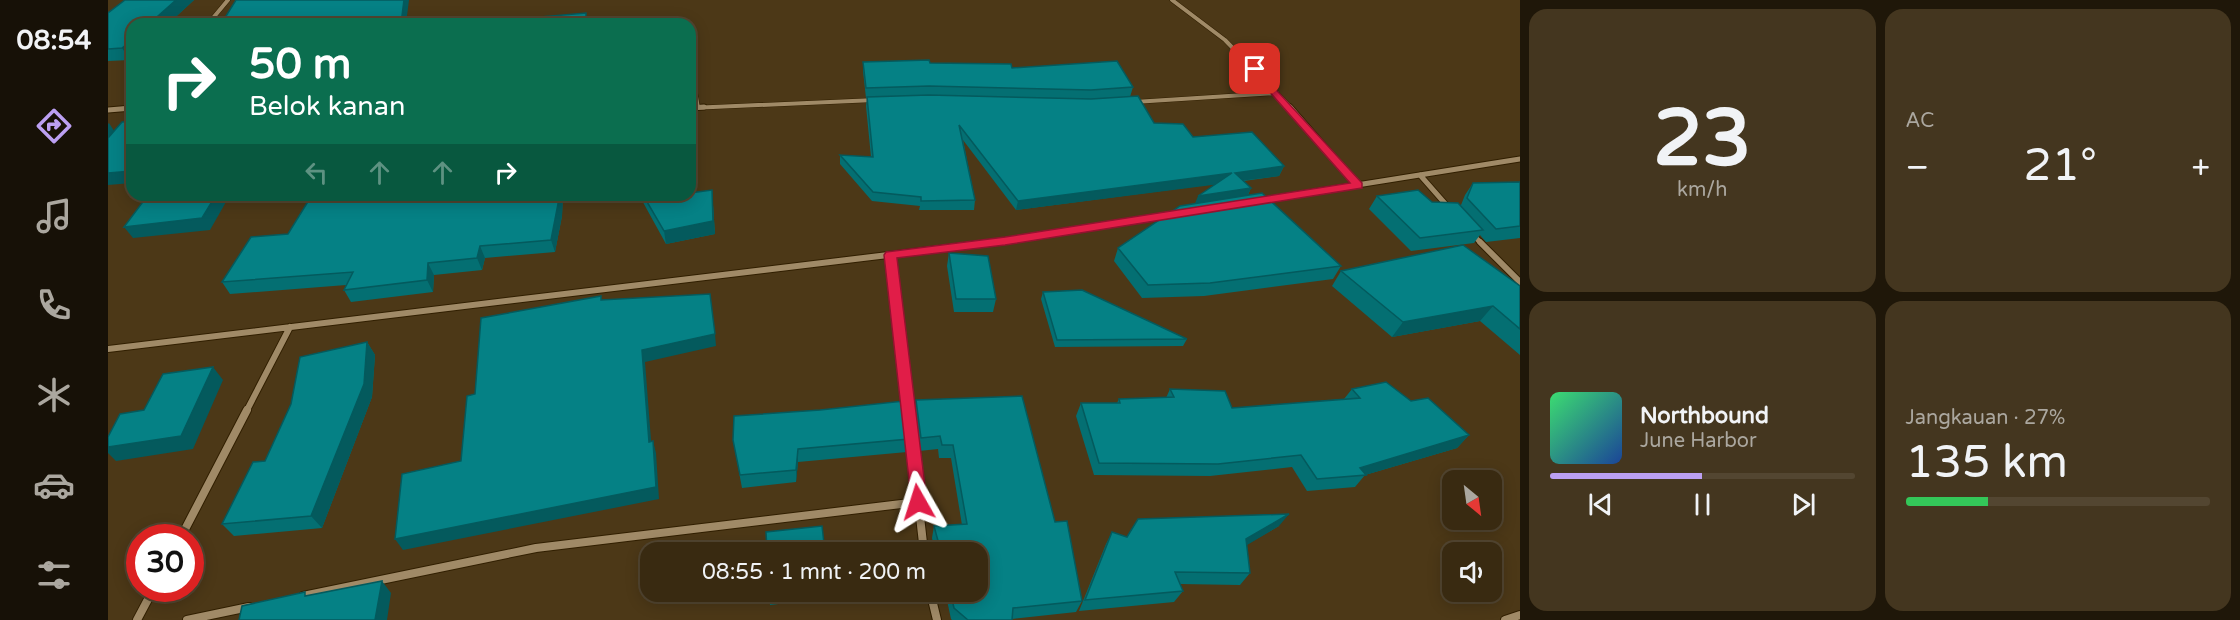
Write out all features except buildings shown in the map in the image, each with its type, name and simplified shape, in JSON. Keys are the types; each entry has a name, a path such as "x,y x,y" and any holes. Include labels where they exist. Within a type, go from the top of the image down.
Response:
{"street":[{"path":"212,18 228,0"},
{"path":"1172,0 1212,30 1277,93 1358,185"},
{"path":"1124,102 1277,93"},
{"path":"696,96 698,108 881,100"},
{"path":"108,110 126,108"},
{"path":"1252,202 1520,159"},
{"path":"1420,175 1450,210"},
{"path":"108,349 1005,241 1181,213"},
{"path":"1466,227 1520,282"},
{"path":"890,255 923,542"},
{"path":"188,524 290,327"},
{"path":"292,598 536,548 918,502"},
{"path":"137,620 147,602"},
{"path":"933,602 937,620"},
{"path":"187,620 257,605"},
{"path":"1505,620 1520,615"}],"route":[{"path":"918,502 890,255 1005,241 1358,185 1255,69"}]}
